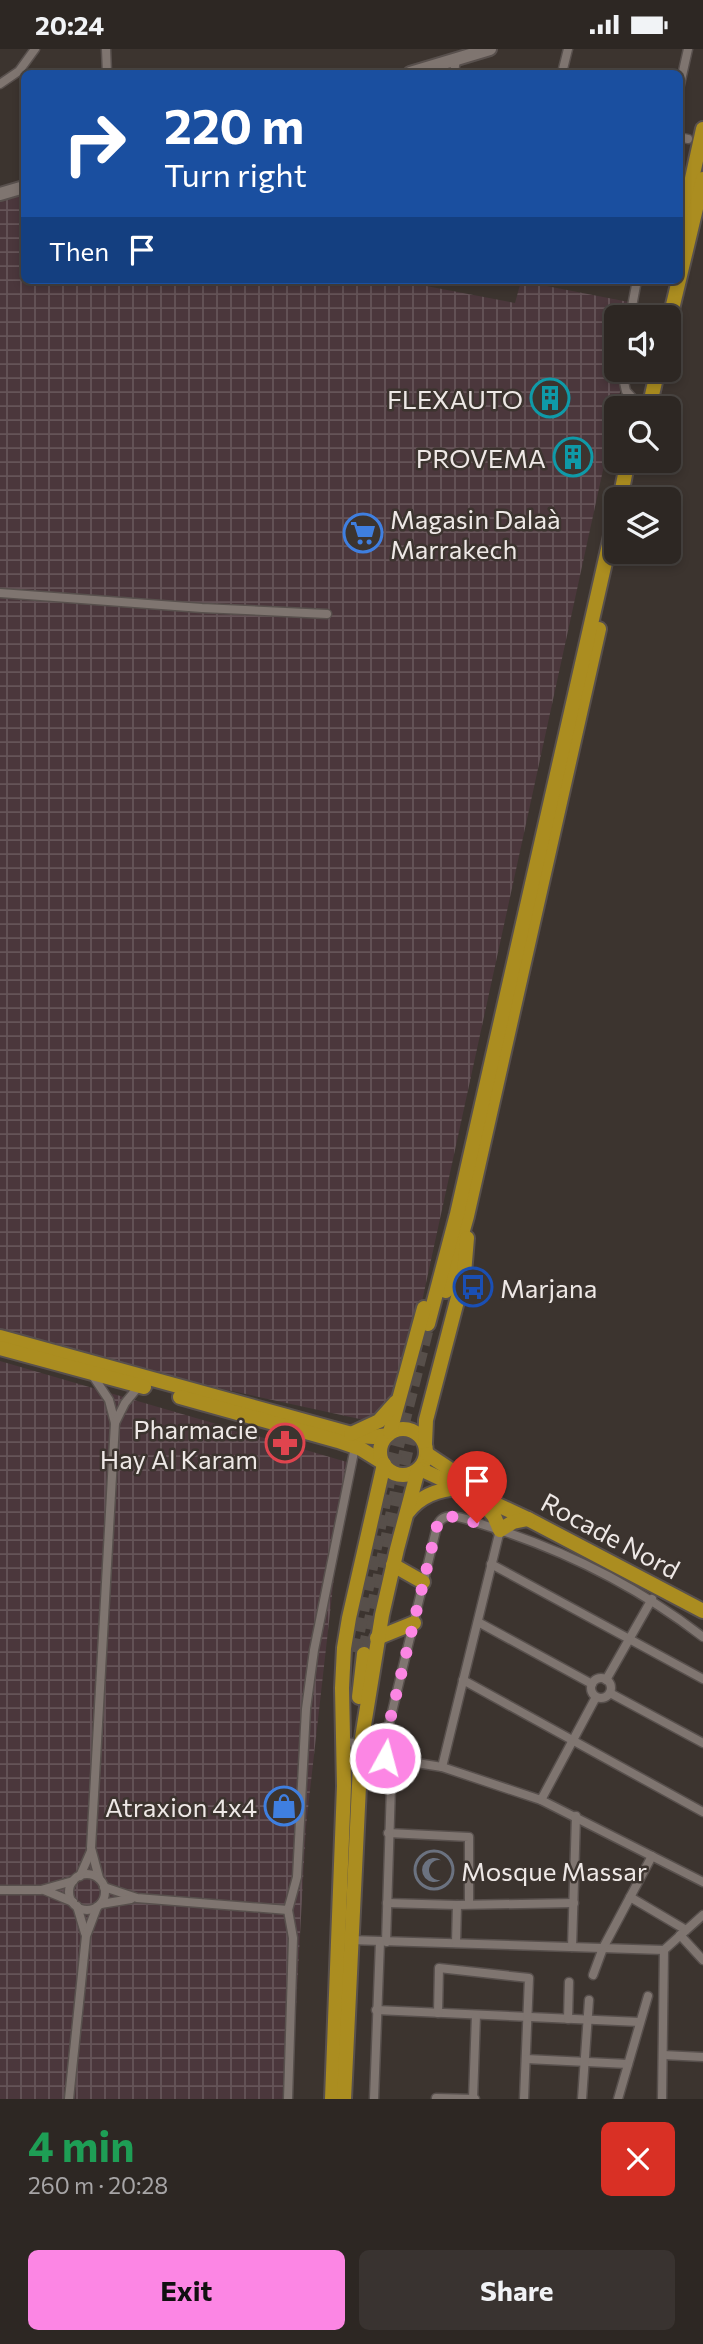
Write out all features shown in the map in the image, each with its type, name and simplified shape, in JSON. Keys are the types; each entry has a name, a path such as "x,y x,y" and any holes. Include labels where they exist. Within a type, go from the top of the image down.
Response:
{"highway":[{"path":"683,219 703,129"},
{"path":"683,263 703,179"},
{"path":"664,305 669,284"},
{"path":"673,305 678,284"},
{"path":"332,2099 361,1744 377,1639 405,1516 426,1449 427,1414 464,1274 462,1215 605,564"},
{"path":"432,1325 462,1215 614,564"},
{"path":"344,2099 342,1688 346,1633 383,1463 380,1450 389,1434 438,1261 462,1215"},
{"path":"0,1337 353,1440 399,1475 410,1475 419,1470"},
{"path":"0,1348 91,1374 353,1440 389,1434 398,1429 409,1429 419,1434 426,1449"},
{"path":"353,1440 379,1421 398,1398"},
{"name":"Rocade Nord","path":"426,1449 471,1484 703,1604"},
{"name":"Rocade Nord","path":"419,1470 528,1519 703,1611"},
{"path":"405,1516 415,1503 427,1495 443,1489 460,1488"},
{"path":"475,1494 494,1516 500,1530 513,1522 528,1519"},
{"path":"393,1565 424,1582"},
{"path":"377,1639 414,1623"},
{"path":"343,1742 359,1653 361,1744"}],"street":[{"path":"24,70 35,49"},
{"path":"106,49 107,70"},
{"path":"420,70 490,49"},
{"path":"563,70 568,49"},
{"path":"683,71 688,49"},
{"path":"454,70 456,59"},
{"path":"0,84 21,74"},
{"path":"0,194 21,188"},
{"path":"632,305 636,284"},
{"path":"0,593 327,614"},
{"path":"69,2099 86,1936 105,1896 91,1848 115,1423 109,1400 91,1374"},
{"path":"115,1423 125,1403 139,1386"},
{"path":"288,2099 293,1938 288,1910 297,1877 306,1709 353,1440"},
{"path":"374,2099 376,2010 387,1903 391,1786 384,1745 441,1518 454,1516 565,1555 651,1601 703,1637"},
{"path":"442,1767 500,1530"},
{"path":"491,1564 703,1679"},
{"path":"606,1680 659,1587"},
{"path":"478,1622 592,1684"},
{"path":"592,1684 600,1679 606,1680 611,1687 606,1697 596,1697"},
{"path":"463,1680 703,1812"},
{"path":"592,1684 596,1697"},
{"path":"610,1693 703,1743"},
{"path":"541,1800 596,1697"},
{"path":"343,1742 384,1745"},
{"path":"385,1758 442,1767 541,1800 703,1882"},
{"path":"572,1947 576,1817"},
{"path":"388,1833 469,1837 469,1904"},
{"path":"86,1936 70,1891 91,1848"},
{"path":"593,1975 603,1948 652,1856"},
{"path":"0,1890 41,1890 89,1875 99,1878"},
{"path":"104,1887 138,1898 288,1910"},
{"path":"41,1890 87,1910 138,1898"},
{"path":"630,1897 683,1932 703,1960"},
{"path":"387,1903 574,1903"},
{"path":"456,1943 457,1905"},
{"path":"345,1940 664,1950 703,1915"},
{"path":"662,2099 664,1950"},
{"path":"438,2013 439,1968 529,1978 524,2099"},
{"path":"568,2019 569,1982"},
{"path":"618,2099 648,1996"},
{"path":"582,2099 589,2000"},
{"path":"376,2010 640,2022"},
{"path":"436,2098 474,2099 476,2015"},
{"path":"663,2055 703,2057"},
{"path":"526,2059 628,2064"}],"shaded area":[{"path":"21,195 21,284 416,284 515,303 520,284 536,284 639,304 604,305 604,382 622,382 619,396 604,396 604,465 401,1398 378,1423 44,1350 0,1336 0,202"},
{"path":"0,1361 347,1462 306,1826 291,2099 0,2099"}],"tunnel":[{"path":"354,1652 388,1482 428,1324"},
{"path":"365,1650 412,1427"}],"place":[{"name":"FLEXAUTO","path":"550,398"},
{"name":"PROVEMA","path":"573,457"},
{"name":"Magasin Dalaà Marrakech","path":"363,533"},
{"name":"Marjana","path":"473,1287"},
{"name":"Pharmacie Hay Al Karam","path":"285,1443"},
{"name":"Atraxion 4x4","path":"284,1806"},
{"name":"Mosque Massar","path":"434,1870"}],"route":[{"path":"385,1758 384,1745 438,1522 449,1516 477,1523"}]}
